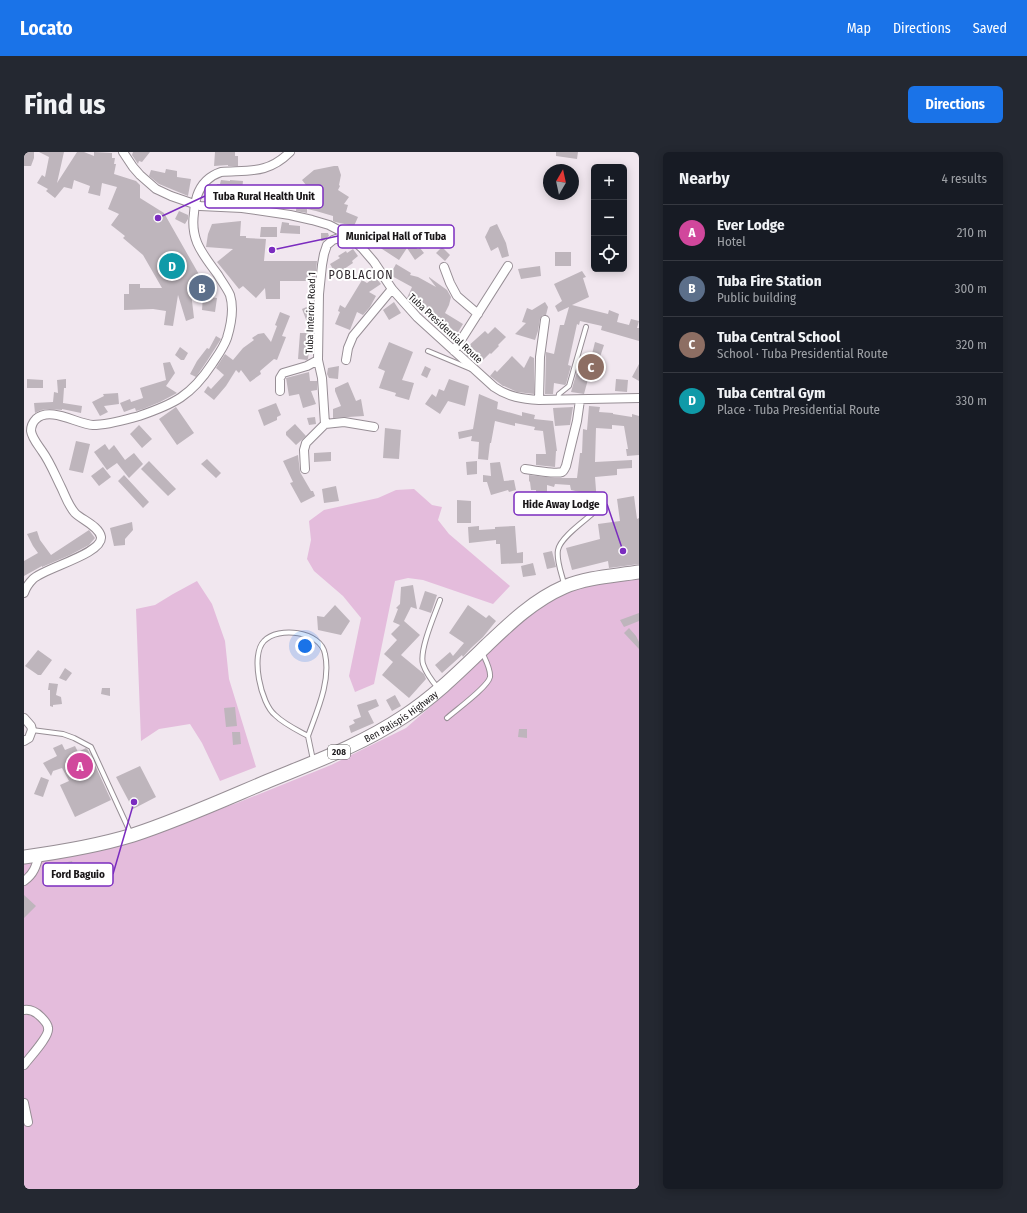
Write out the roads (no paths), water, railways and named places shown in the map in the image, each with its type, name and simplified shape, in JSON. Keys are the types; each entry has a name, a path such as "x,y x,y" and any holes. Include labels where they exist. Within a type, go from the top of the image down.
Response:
{"main road":[{"name":"Ben Palispis Highway","path":"24,857 86,847 132,835 188,815 339,752 404,717 439,690 524,611 542,598 565,586 597,578 639,572"}],"street":[{"name":"Tuba Presidential Route","path":"123,152 136,171 156,189 167,195 206,206 242,208 290,215 329,225 348,235 374,262 392,289 417,317 494,387 503,393 524,399 557,401 639,398"},
{"path":"24,593 33,578 42,572 96,548 99,545 101,538 97,529 80,518 70,507 52,468 33,437 27,431 37,418 48,414 87,424 101,424 124,420 164,407 178,400 195,387 206,374 223,348 230,324 232,305 230,295 226,287 196,240 192,227 198,192 209,178 215,174 266,168 278,163 290,152"},
{"name":"Tuba Interior Road 1","path":"325,424 322,378 318,360 319,294 324,254 327,245 334,240 348,235"},
{"path":"444,266 457,296 478,314"},
{"path":"454,351 508,266"},
{"path":"346,360 348,348 353,336 392,289"},
{"path":"539,400 540,357 545,320"},
{"path":"280,391 280,378 283,373 307,366 318,360"},
{"path":"525,469 555,472 562,472 564,470 580,400"},
{"path":"305,469 304,450 306,443 325,424 344,422 374,427"},
{"path":"24,718 31,726 32,730 29,738 24,741"},
{"path":"24,881 34,871 39,855"},
{"path":"24,1010 35,1012 41,1017 48,1028 47,1035 24,1065"},
{"path":"24,1103 28,1122"}],"lane":[{"path":"557,401 559,394 569,386 586,327"},
{"path":"428,351 478,372"},
{"path":"565,586 560,568 558,550 563,540 592,514"},
{"path":"439,690 425,670 422,662 426,640 440,600"},
{"path":"308,736 274,715 264,699 260,687 258,658 259,649 263,642 270,636 281,633 294,633 309,636 316,639 322,645 325,652 327,664 325,683 308,736 313,763"},
{"path":"447,718 484,686 490,677 482,650"},
{"path":"32,730 63,734 91,746 132,835"}],"place":[{"name":"Tuba Rural Health Unit","path":"158,218"},
{"name":"Municipal Hall of Tuba","path":"272,250"},
{"name":"Tuba Central Gym","path":"172,266"},
{"name":"Tuba Fire Station","path":"202,288"},
{"name":"Tuba Central School","path":"591,367"},
{"name":"Hide Away Lodge","path":"623,551"},
{"name":"Ever Lodge","path":"80,766"},
{"name":"Ford Baguio","path":"134,802"}],"district":[{"name":"POBLACION","path":"361,275"}]}
